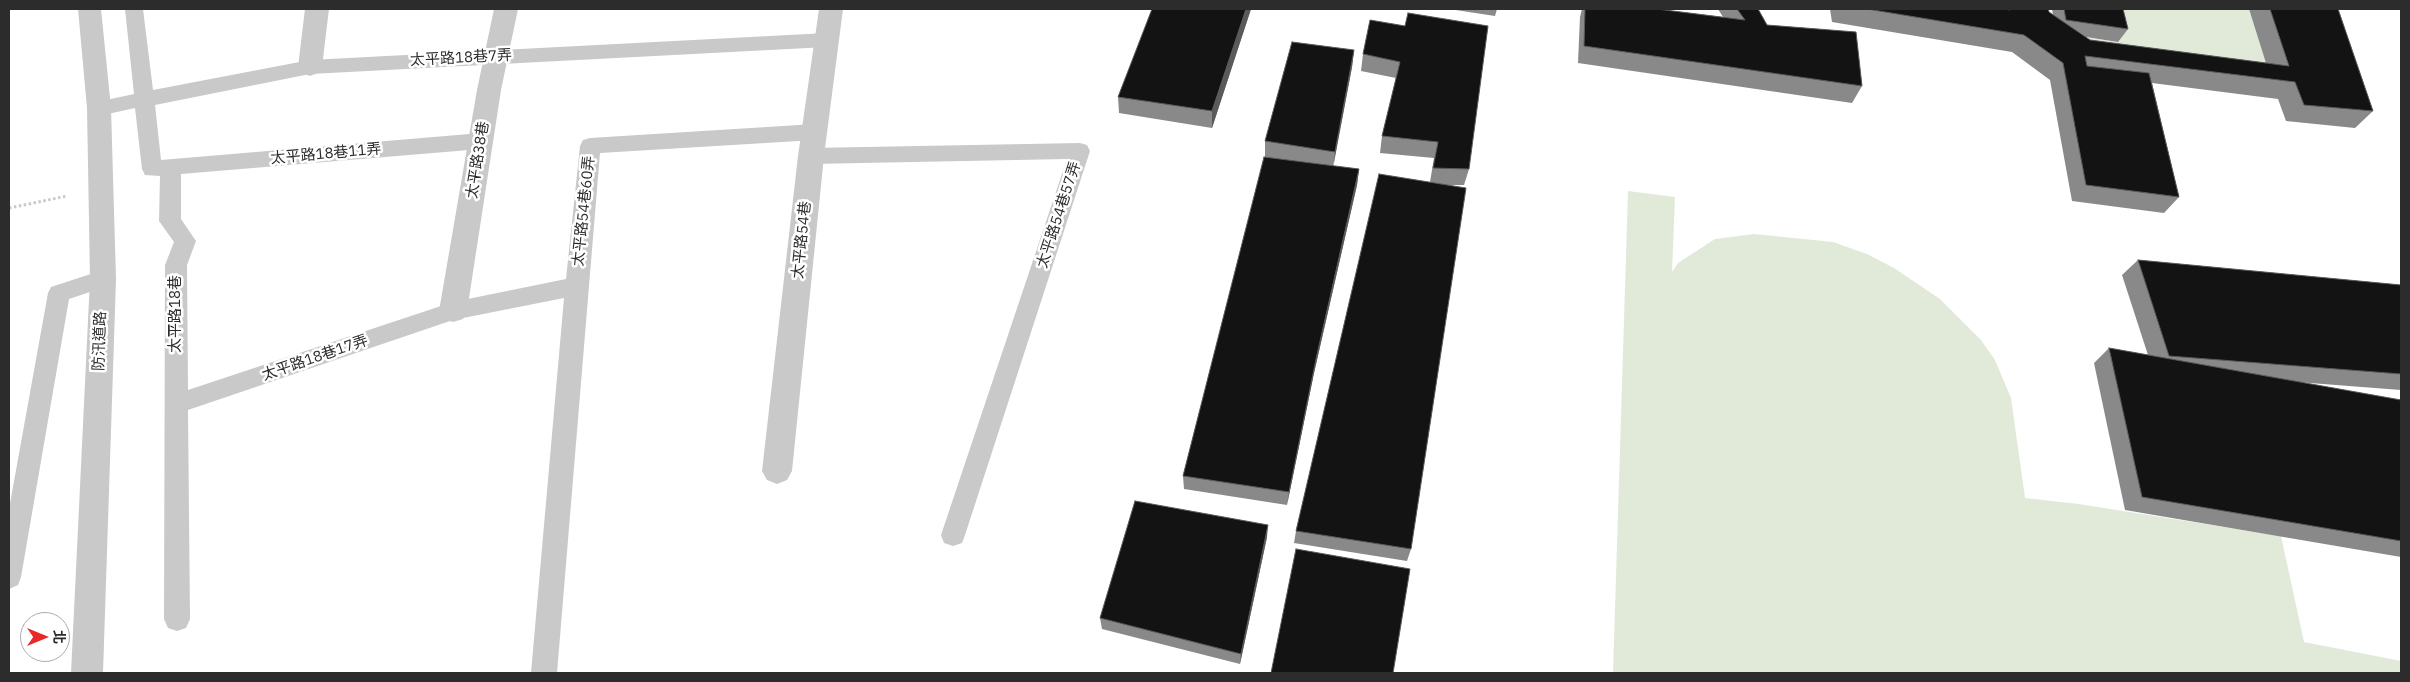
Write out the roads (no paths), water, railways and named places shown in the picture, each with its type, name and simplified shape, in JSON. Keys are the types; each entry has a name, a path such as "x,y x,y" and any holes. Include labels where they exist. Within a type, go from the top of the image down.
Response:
{"street":[{"name":"防汛道路","path":"87,673 103,279 99,108 89,9"},
{"path":"310,67 317,9"},
{"name":"太平路38巷","path":"453,311 481,141 506,9"},
{"name":"太平路54巷","path":"777,471 813,144 831,9"}],"lane":[{"path":"134,9 152,169 171,167"},
{"name":"太平路18巷7弄","path":"99,108 310,67 827,40"},
{"name":"太平路18巷11弄","path":"171,167 481,141"},
{"name":"太平路54巷60弄","path":"453,311 576,286 590,146 813,144"},
{"name":"太平路54巷57弄","path":"813,144 1080,151 953,535"},
{"name":"太平路18巷","path":"171,167 170,221 185,241 176,265 177,619"},
{"path":"9,577 59,293 103,279"},
{"path":"544,673 576,286"},
{"name":"太平路18巷17弄","path":"176,404 453,311"}]}
